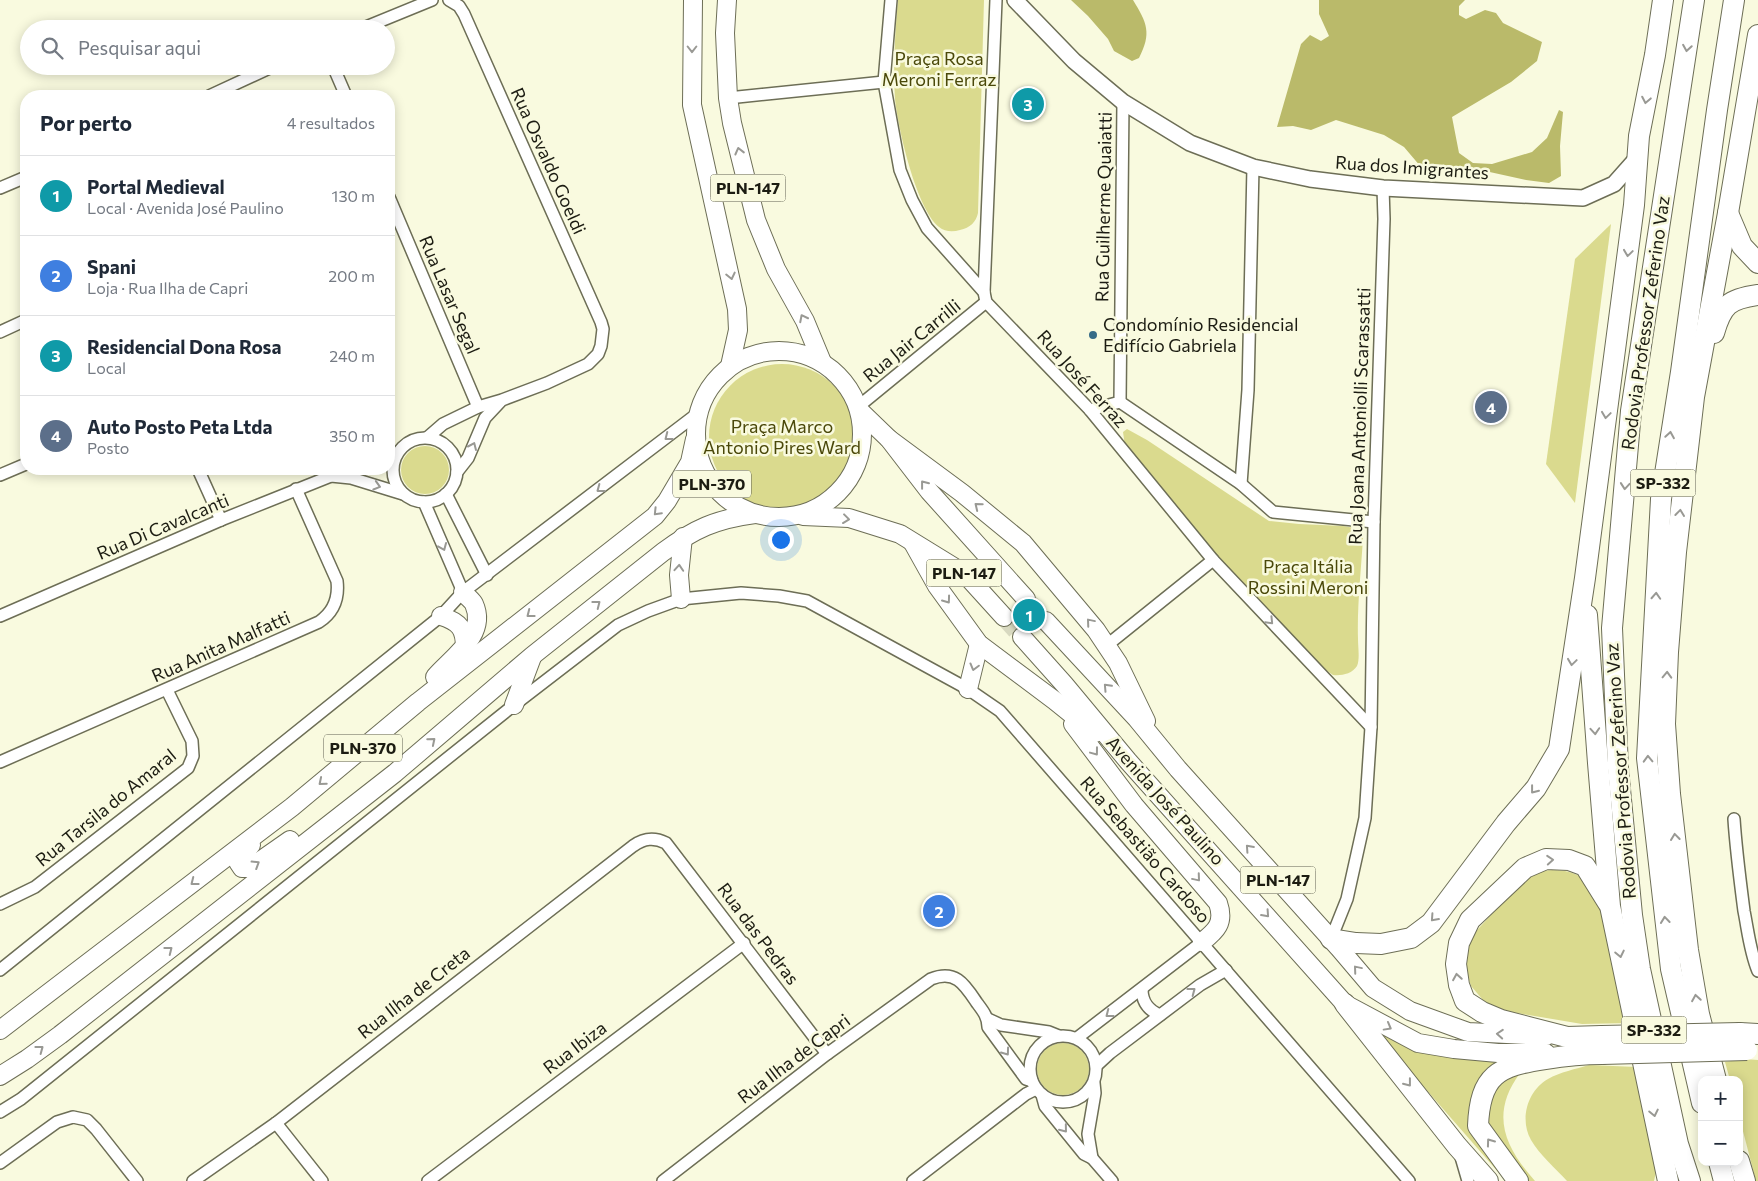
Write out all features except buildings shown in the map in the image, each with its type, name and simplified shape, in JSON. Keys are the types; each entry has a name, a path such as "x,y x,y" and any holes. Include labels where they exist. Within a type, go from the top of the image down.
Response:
{"highway":[{"path":"1331,939 1380,944 1411,938 1431,923 1506,823 1536,788 1559,749 1585,578 1633,214 1639,136 1655,55 1663,0"},
{"name":"Rodovia Professor Zeferino Vaz","path":"1690,1181 1678,1144 1640,969 1632,916 1618,768 1612,628 1631,411 1694,0"},
{"name":"Rodovia Professor Zeferino Vaz","path":"1698,1086 1671,969 1647,758 1661,499 1734,0"},
{"path":"1715,1076 1699,1014 1688,950 1670,794 1665,724 1668,652 1676,552 1694,397 1758,35"},
{"path":"1728,213 1742,246 1758,262"},
{"path":"1694,397 1719,316 1734,300 1758,295"},
{"path":"1585,578 1610,906 1665,1175"},
{"path":"1610,906 1585,866 1569,860 1546,859 1525,868 1470,920 1459,943 1456,964 1459,985 1465,1001 1482,1012 1501,1020 1602,1045 1751,1042"},
{"path":"1345,1004 1457,1146 1488,1181"},
{"path":"1518,1181 1478,1126 1480,1098 1486,1086 1496,1073 1520,1062 1581,1054 1602,1045"},
{"path":"1719,1166 1724,1181"},
{"path":"1740,1166 1745,1181"}],"main road":[{"name":"PLN-147","path":"693,0 692,105 737,309 738,330 730,366"},
{"name":"PLN-147","path":"727,0 725,33 728,98 732,124 756,220 776,269 805,321 822,362"},
{"name":"PLN-370","path":"0,1030 292,807 418,702 655,516 667,501 690,462 695,439 697,414 710,387 730,366 760,352 792,351 822,362 845,381 860,409 863,445 852,477 829,501 797,516 765,517 754,514 732,503 713,486 700,464 695,439"},
{"name":"PLN-147","path":"860,409 889,439 929,491 1026,599"},
{"path":"889,439 962,493 1023,543 1096,630 1118,663 1156,741"},
{"name":"PLN-370","path":"0,1076 60,1035 395,773 532,656 683,537 721,520 754,514"},
{"name":"PLN-147","path":"797,516 849,518 900,534 965,574 1004,616"},
{"path":"681,599 679,576 683,537"},
{"path":"913,543 937,586 978,644 1054,700 1128,761"},
{"path":"418,702 436,675 465,648 475,630 476,616 474,603 463,592"},
{"path":"441,616 450,619 460,627 465,634 465,648"},
{"name":"Avenida José Paulino","path":"1046,621 1137,719 1372,988 1410,1011 1468,1032 1566,1037"},
{"name":"Avenida José Paulino","path":"1022,637 1128,761 1345,1004 1418,1043 1498,1053 1581,1054"},
{"path":"968,689 978,644"},
{"path":"514,705 532,656"},
{"path":"1054,700 1134,805 1218,903 1221,910 1219,925 1216,932 1202,942"},
{"path":"292,807 280,822 240,855 238,862 242,868 250,868 255,865 365,785 395,773"}],"street":[{"path":"383,20 432,0"},
{"name":"Rua José Ferraz","path":"891,0 884,82 900,170 912,200 927,228 985,297 1090,410 1212,560 1372,726"},
{"path":"985,297 996,0"},
{"name":"Rua dos Imigrantes","path":"1015,0 1074,61 1123,102 1190,143 1253,167 1310,179 1383,188 1583,198 1614,184 1638,157"},
{"name":"Rua Osvaldo Goeldi","path":"451,1 459,6 464,14 601,322 603,338 598,354 588,364 547,383 502,400"},
{"path":"221,90 254,75"},
{"path":"337,75 343,90"},
{"path":"728,98 884,82"},
{"name":"Rua Guilherme Quaiatti","path":"1120,402 1123,102"},
{"path":"1241,484 1245,451 1248,390 1253,167"},
{"path":"0,188 20,180"},
{"name":"Rua Joana Antoniolli Scarassatti","path":"1331,939 1347,899 1365,818 1372,726 1374,522 1383,188"},
{"name":"Rua Lasar Segal","path":"395,211 478,407"},
{"name":"Rua Jair Carrilli","path":"860,409 985,297"},
{"path":"0,332 20,323"},
{"path":"428,437 444,424 478,407 502,400"},
{"path":"354,475 403,494 413,500 432,501 446,494 452,488 457,472 468,458 485,418 502,400"},
{"path":"1090,410 1120,402 1241,484 1273,512 1374,522"},
{"path":"0,970 441,616 463,592 697,414"},
{"path":"395,458 401,447 409,441 428,437 446,445 456,462 457,472"},
{"path":"395,448 401,447"},
{"path":"0,475 20,467"},
{"path":"201,475 221,520"},
{"name":"Rua Di Cavalcanti","path":"0,616 327,475"},
{"path":"393,475 397,487 403,494"},
{"name":"Rua Anita Malfatti","path":"0,762 319,622 333,609 337,597 337,581 296,489"},
{"path":"446,494 487,575"},
{"path":"424,502 463,592"},
{"path":"1106,646 1212,560"},
{"name":"Rua Sebastião Cardoso","path":"0,1112 21,1099 514,705 618,625 681,599 740,593 779,596 807,601 968,689 1000,712 1409,1181"},
{"name":"Rua Tarsila do Amaral","path":"0,904 34,887 188,768 193,756 192,741 166,690"},
{"path":"1734,819 1738,864 1752,958 1758,971"},
{"name":"Rua das Pedras","path":"658,839 666,843 828,1054"},
{"name":"Rua Ilha de Creta","path":"193,1181 276,1123 633,846 640,841 658,839"},
{"path":"1076,1038 1202,942"},
{"name":"Rua Ibiza","path":"428,1181 744,943"},
{"path":"1097,1065 1110,1053 1200,985 1226,970"},
{"name":"Rua Ilha de Capri","path":"663,1181 828,1054 937,976 952,977 962,981 988,1019"},
{"path":"1142,989 1147,1006 1160,1015"},
{"path":"1092,1158 1088,1134 1095,1093 1094,1082 1097,1065 1090,1049 1076,1038 1001,1025 988,1019 988,1027 1026,1079 1050,1100 1067,1103 1083,1096 1094,1082"},
{"path":"1059,1036 1043,1042 1037,1048 1030,1064 1037,1089 1045,1106 1084,1154 1092,1158 1112,1181"},
{"path":"913,1181 1026,1094 1037,1089"},
{"path":"0,1163 57,1122 65,1118 80,1117 87,1120 96,1129 137,1181"},
{"path":"276,1123 322,1181"},
{"path":"1457,1146 1468,1181"}],"green space":[{"name":"Praça Rosa Meroni Ferraz","path":"898,0 984,0 978,213 972,224 964,229 949,231 939,227 923,203 909,167 895,99 894,74"},
{"path":"1611,224 1575,503 1546,464 1575,259"},
{"name":"Praça Marco Antonio Pires Ward","path":"782,364 810,370 833,386 849,409 855,437 849,465 833,488 810,504 782,510 754,504 731,488 715,465 709,437 715,409 731,386 754,370"},
{"name":"Praça Itália Rossini Meroni","path":"1127,429 1147,440 1269,521 1360,529 1363,538 1358,614 1358,660 1355,669 1346,674 1333,675 1323,668 1209,548 1125,446 1123,432"},
{"path":"425,446 434,448 442,453 447,461 449,470 447,479 442,487 434,492 425,494 416,492 408,487 403,479 401,470 403,461 408,453 416,448"},
{"path":"1552,870 1576,874 1597,887 1631,1023 1582,1024 1499,1010 1483,1000 1471,986 1465,967 1468,940 1522,881 1541,871"},
{"path":"1375,1031 1507,1059 1520,1073 1505,1102 1503,1116 1505,1129 1515,1155 1535,1181 1506,1181"},
{"path":"1058,1043 1068,1043 1082,1050 1089,1064 1089,1074 1082,1088 1068,1095 1058,1095 1048,1091 1041,1084 1037,1074 1037,1064 1041,1054 1048,1047"},
{"path":"1744,1059 1758,1060 1758,1181 1756,1181 1743,1131 1743,1076 1729,1076 1725,1062"},
{"path":"1589,1065 1637,1067 1659,1158 1654,1181 1567,1181 1543,1156 1531,1140 1527,1132 1526,1114 1535,1090 1548,1079"}],"shaded area":[{"path":"1071,0 1133,0 1142,15 1147,35 1139,58 1132,61 1114,51 1108,39"},
{"path":"1319,0 1465,0 1459,6 1459,15 1466,19 1485,10 1496,13 1503,23 1542,42 1537,61 1511,82 1452,117 1459,153 1473,163 1492,164 1532,152 1547,138 1559,110 1563,112 1560,146 1561,176 1549,183 1467,167 1421,167 1404,147 1384,135 1336,120 1311,130 1293,126 1277,127 1301,44 1310,35 1321,41 1329,36 1319,14"}],"tunnel":[{"path":"1026,599 1046,621"},
{"path":"1004,617 1022,637"}],"place":[{"name":"Residencial Dona Rosa","path":"1028,104"},
{"name":"Condomínio Residencial Edifício Gabriela","path":"1093,335"},
{"name":"Auto Posto Peta Ltda","path":"1491,407"},
{"name":"Portal Medieval","path":"1029,615"},
{"name":"Spani","path":"939,911"}]}
